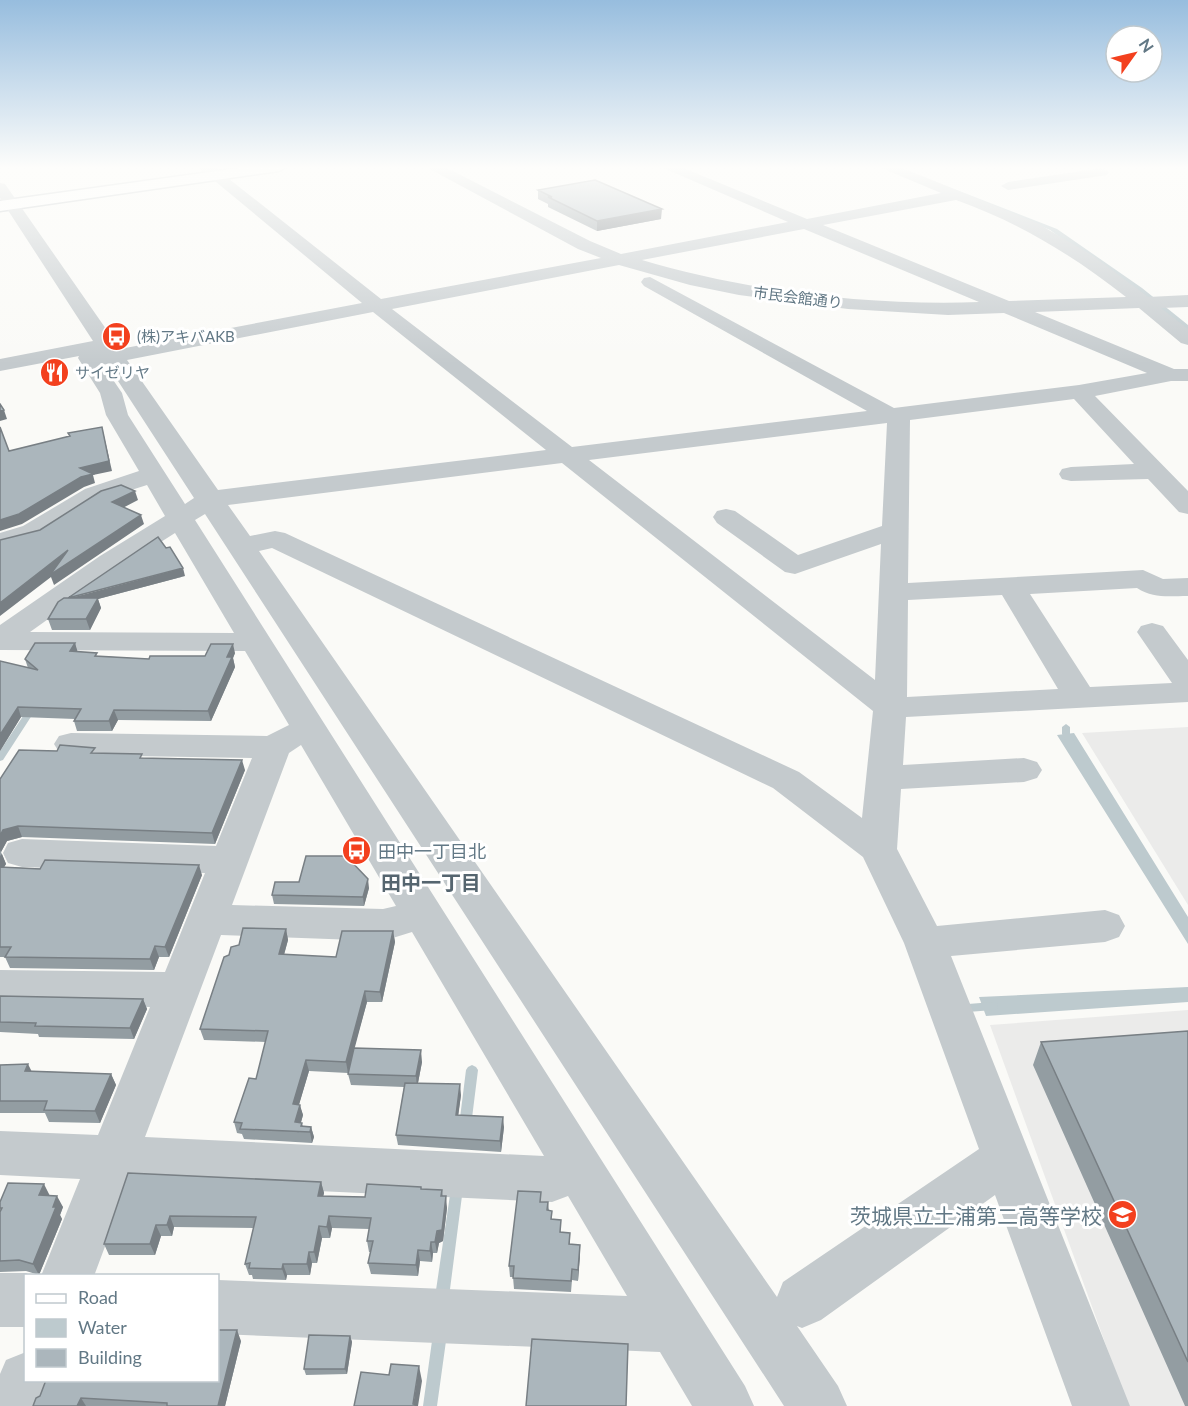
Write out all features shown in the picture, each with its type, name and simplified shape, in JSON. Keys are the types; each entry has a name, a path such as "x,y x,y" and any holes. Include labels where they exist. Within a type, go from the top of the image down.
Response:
{"street":[{"path":"25,233 109,351 195,507 258,642 293,738 424,913 725,1406"},
{"path":"286,233 890,708 1188,692"},
{"name":"市民会館通り","path":"560,233 619,260 690,280 776,295 887,306 1008,308 1188,301"},
{"path":"0,365 81,348 109,351 377,306 760,233"},
{"path":"826,233 1008,308 1180,375"},
{"path":"1043,233 1144,303 1188,339"},
{"path":"619,260 627,269 892,414 899,420 890,708 878,849"},
{"path":"81,348 111,393 117,415 154,474 242,546 818,1406"},
{"path":"0,640 110,562 195,507 566,454 1079,392 1180,375"},
{"path":"1079,392 1188,506"},
{"path":"1071,474 1154,471"},
{"path":"0,542 33,532 94,494 154,474"},
{"path":"726,518 795,566 896,530"},
{"path":"242,546 275,539 786,780 878,849 925,943 1101,1406"},
{"path":"894,592 1143,579 1157,588 1188,587"},
{"path":"1011,586 1080,698"},
{"path":"1152,632 1188,682"},
{"path":"0,640 258,642"},
{"path":"71,744 293,738"},
{"path":"67,1274 205,919 230,860 293,738"},
{"path":"884,778 1024,770"},
{"path":"22,853 230,860"},
{"path":"205,919 383,925 424,913"},
{"path":"925,943 1105,926"},
{"path":"0,987 178,990"},
{"path":"0,1153 552,1179"},
{"path":"802,1301 1007,1158"},
{"path":"0,1300 24,1300"},
{"path":"219,1307 675,1325"},
{"path":"16,1406 25,1382"}],"shaded area":[{"path":"1188,727 1188,905 1082,733"},
{"name":"茨城県立土浦第二高等学校","path":"1188,1010 1188,1406 1128,1406 990,1025"}],"water":[{"path":"1054,233 1062,233 1142,288 1188,325 1188,332"},
{"path":"1074,733 1188,917 1188,944 1057,735"},
{"path":"1188,987 1188,1002 986,1016 979,997"}],"building":[{"path":"0,427 9,451 70,436 68,433 102,427 109,461 80,468 93,474 81,477 19,514 0,520"},
{"path":"121,485 135,491 112,502 141,515 50,575 68,550 0,603 0,540 40,530 101,491"},
{"path":"158,537 166,548 170,547 183,568 68,598"},
{"path":"64,598 98,598 86,619 48,619 58,602"},
{"path":"35,643 75,643 70,651 97,653 95,656 149,659 150,656 205,656 211,644 233,644 227,657 232,657 208,711 114,710 109,721 74,721 81,709 18,707 0,735 0,661 38,670 25,659"},
{"path":"60,745 95,748 91,753 142,754 140,758 242,760 212,833 18,826 3,830 0,836 0,779 19,750 57,751"},
{"path":"306,856 346,856 368,879 363,897 272,895 275,882 299,882"},
{"path":"45,860 199,865 165,947 155,946 150,959 5,957 11,947 0,947 0,867 40,869"},
{"path":"243,928 286,929 279,954 336,957 342,931 393,931 380,992 365,991 346,1062 306,1060 293,1104 300,1105 295,1122 302,1123 301,1126 311,1127 310,1132 240,1129 242,1123 234,1122 249,1078 256,1079 268,1031 200,1029 224,957 229,955 231,947 239,945"},
{"path":"0,996 143,999 130,1028 35,1026 36,1023 0,1022"},
{"path":"1188,1031 1188,1362 1041,1042"},
{"path":"354,1048 421,1050 416,1076 348,1074"},
{"path":"28,1064 25,1071 111,1074 95,1111 44,1110 47,1101 0,1101 0,1065"},
{"path":"405,1083 460,1084 456,1115 503,1117 500,1141 396,1135"},
{"path":"128,1173 321,1182 318,1196 365,1197 367,1184 442,1190 441,1196 446,1196 442,1230 437,1231 435,1242 431,1242 430,1251 418,1250 416,1265 368,1263 373,1241 367,1241 371,1218 329,1216 327,1227 319,1226 314,1252 309,1252 307,1264 283,1264 282,1269 249,1268 250,1263 245,1264 256,1217 170,1216 167,1225 156,1225 150,1244 104,1244"},
{"path":"8,1183 44,1184 39,1195 57,1196 53,1207 56,1207 33,1264 19,1260 0,1261 0,1212 2,1208 0,1208 0,1202"},
{"path":"518,1191 541,1192 540,1202 548,1202 547,1210 552,1211 551,1219 561,1220 560,1232 570,1233 569,1244 580,1245 578,1270 572,1269 571,1281 513,1278 514,1266 509,1266"},
{"path":"219,1330 237,1330 218,1406 167,1406 167,1403 81,1398 77,1406 33,1406 36,1398 40,1396 45,1382 219,1382"},
{"path":"309,1335 350,1336 345,1369 304,1369"},
{"path":"532,1339 628,1344 626,1406 526,1406"},
{"path":"391,1364 419,1366 413,1404 417,1406 354,1406 361,1372 389,1375"}],"waterway":[{"path":"0,758 32,709"},
{"path":"1066,727 1066,734 1071,743"},
{"path":"968,1008 993,1006"},
{"path":"465,1126 472,1070"},
{"path":"442,1297 457,1188"},
{"path":"430,1406 439,1341"}],"place":[{"name":"(株)アキバAKB","path":"116,336"},
{"name":"サイゼリヤ","path":"54,372"},
{"name":"田中一丁目北","path":"357,851"},
{"name":"茨城県立土浦第二高等学校","path":"1123,1215"}],"district":[{"name":"田中一丁目","path":"431,882"}]}
